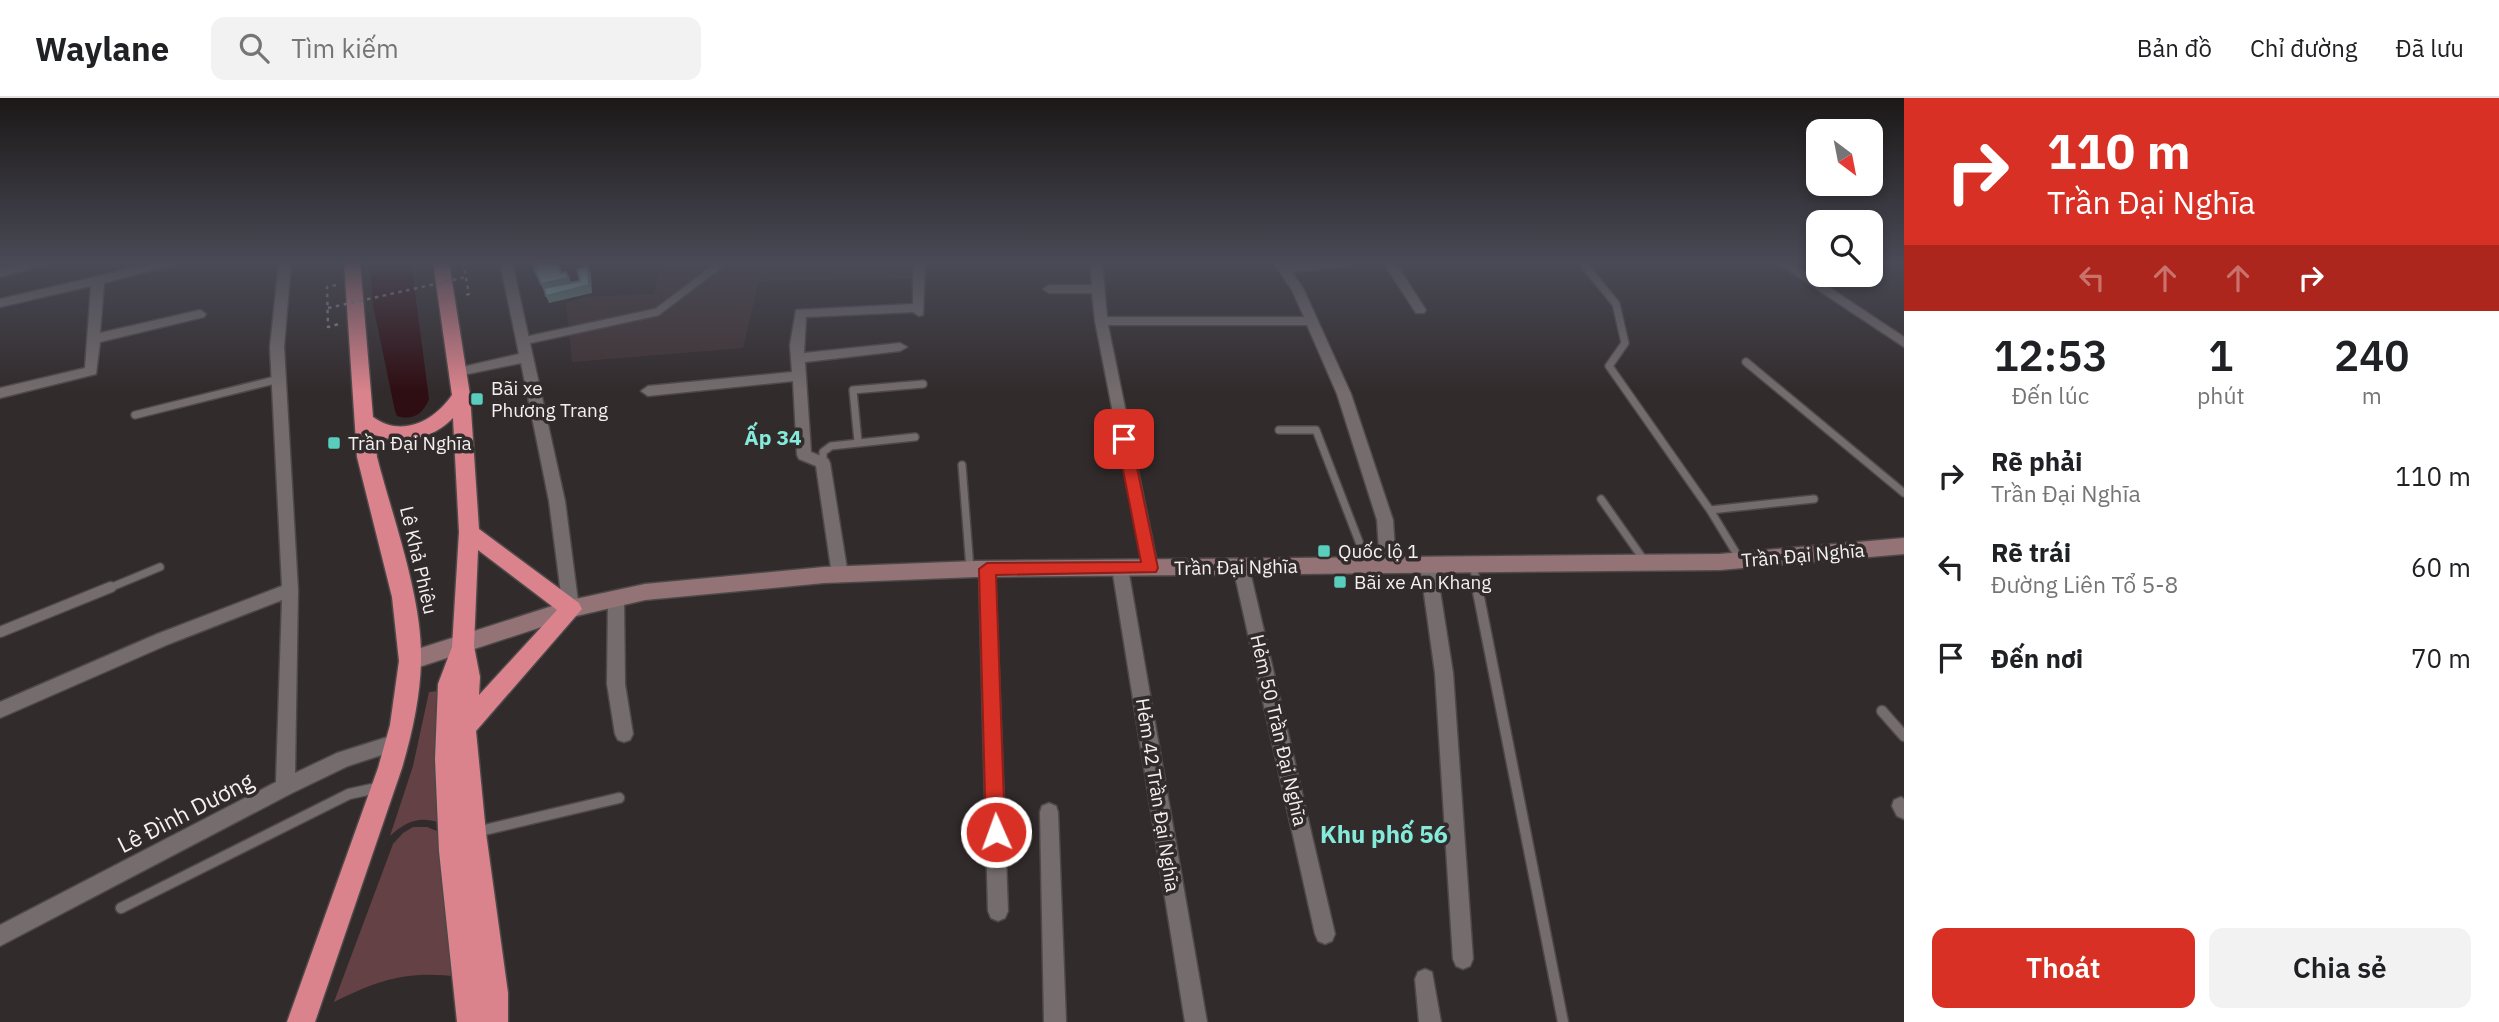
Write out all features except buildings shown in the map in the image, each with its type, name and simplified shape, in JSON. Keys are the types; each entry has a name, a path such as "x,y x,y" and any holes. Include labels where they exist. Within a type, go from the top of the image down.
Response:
{"highway":[{"name":"Lê Khả Phiêu","path":"301,1022 397,742 410,661 403,597 368,464 354,305"},
{"name":"Lê Khả Phiêu","path":"448,305 461,395 469,532 463,646 469,677 464,728 473,833 494,993 494,1022"},
{"path":"363,419 382,433 400,435 416,432 446,415 461,395"},
{"path":"464,728 571,609 469,532"},
{"name":"Lê Khả Phiêu","path":"463,646 450,684 447,760 452,851 471,1022"}],"main road":[{"name":"Trần Đại Nghĩa","path":"410,661 571,609 645,593 840,575 979,569 1741,561 1904,545"}],"street":[{"path":"0,393 91,371 96,305"},
{"path":"281,305 277,347 290,590 285,788"},
{"path":"515,305 557,501 571,609"},
{"path":"840,575 823,463 804,455 798,358 800,313 919,310 919,305"},
{"path":"1099,305 1150,568"},
{"path":"1304,305 1343,394 1385,520 1378,565"},
{"path":"1417,305 1420,310"},
{"path":"1847,305 1904,343"},
{"path":"94,339 200,314"},
{"path":"1101,321 1311,321"},
{"path":"798,358 901,347"},
{"path":"458,372 527,357"},
{"path":"648,391 799,376"},
{"path":"1428,565 1444,673 1463,959"},
{"name":"Hẻm 50 Trần Đại Nghĩa","path":"1241,567 1325,934"},
{"name":"Hẻm 42 Trần Đại Nghĩa","path":"1121,568 1196,1022"},
{"path":"979,569 998,911"},
{"path":"0,710 163,639 290,590"},
{"path":"616,599 616,684 624,734"},
{"name":"Lê Đình Dương","path":"0,936 343,759 397,742"},
{"path":"1049,812 1055,1022"},
{"path":"1425,979 1430,1022"}],"lane":[{"path":"523,341 657,312 666,305"},
{"path":"1616,305 1625,343 1609,366 1710,510 1741,561"},
{"path":"1746,362 1904,493"},
{"path":"135,415 279,379"},
{"path":"858,442 853,390 923,384"},
{"path":"1279,430 1316,430 1378,565"},
{"path":"823,463 823,452 828,447 915,438"},
{"path":"961,465 979,569"},
{"path":"1601,499 1646,563"},
{"path":"1710,510 1814,499"},
{"path":"1473,565 1563,1022"},
{"path":"0,632 160,567"},
{"path":"1882,711 1904,736"},
{"path":"121,908 349,794 383,787"},
{"path":"473,833 619,797"}],"path":[{"path":"341,305 328,308 328,327 355,320"}],"shaded area":[{"path":"373,305 417,305 429,399 424,409 413,417 397,416"},
{"path":"566,305 753,305 743,348 572,362"},
{"path":"438,691 447,826 417,820 390,836 413,766 429,692"},
{"path":"413,827 427,827 442,833 460,977 425,975 395,978 366,987 334,1002 393,844"}],"place":[{"name":"Bãi xe Phương Trang","path":"477,399"},
{"name":"Trần Đại Nghĩa","path":"334,443"},
{"name":"Quốc lộ 1","path":"1324,551"},
{"name":"Bãi xe An Khang","path":"1340,582"}],"district":[{"name":"Ấp 34","path":"773,437"},
{"name":"Khu phố 56","path":"1384,834"}],"route":[{"path":"996,832 987,569 1150,568 1124,439"}]}
